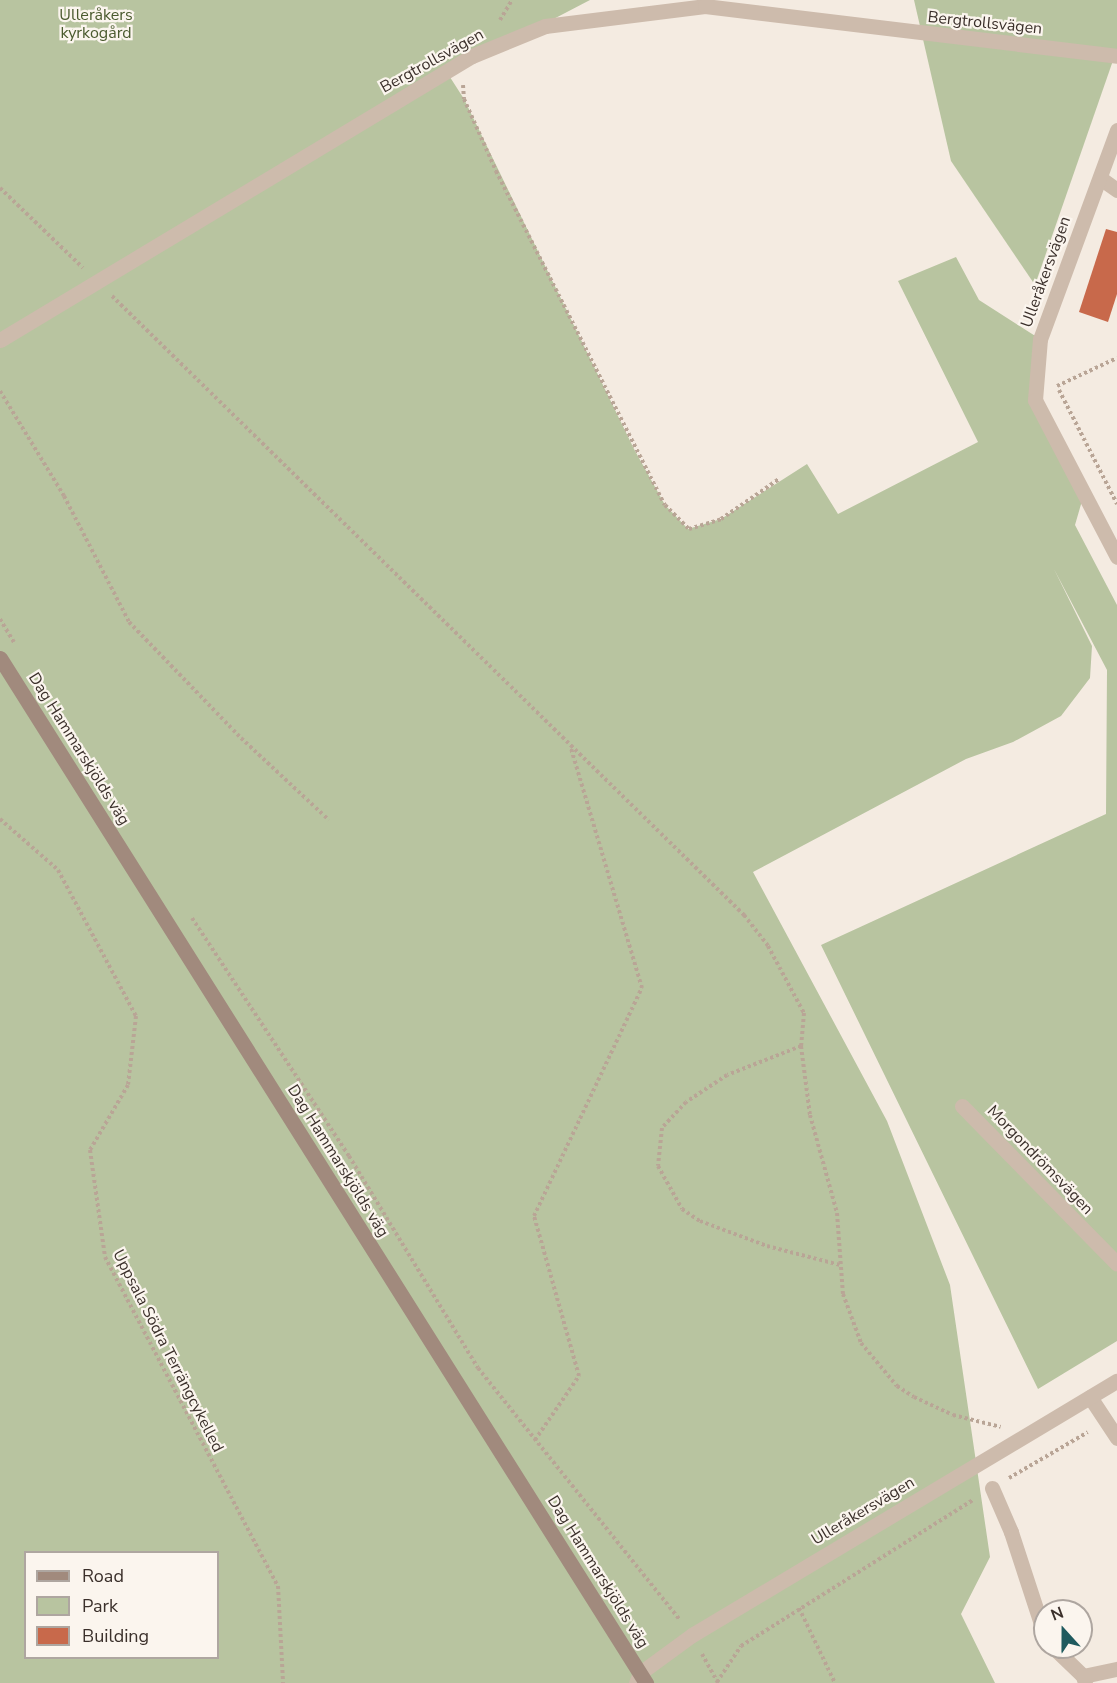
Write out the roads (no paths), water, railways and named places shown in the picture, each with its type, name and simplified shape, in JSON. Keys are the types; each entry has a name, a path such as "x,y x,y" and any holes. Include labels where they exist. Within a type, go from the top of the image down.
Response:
{"main road":[{"name":"Dag Hammarskjölds väg","path":"0,658 641,1680"}],"street":[{"name":"Bergtrollsvägen","path":"0,340 96,280 472,56 545,26 705,3 1117,56"},
{"name":"Ulleråkersvägen","path":"1117,130 1040,339 1035,400 1117,557"},
{"path":"1100,178 1117,190"},
{"name":"Morgondrömsvägen","path":"962,1106 1117,1264"},
{"name":"Ulleråkersvägen","path":"641,1680 692,1635 1117,1381"},
{"path":"1090,1397 1108,1421 1117,1438"},
{"path":"992,1488 1011,1533 1033,1600"},
{"path":"1065,1659 1084,1679 1117,1669"}],"park label":[{"name":"Ulleråkers kyrkogård","path":"96,24"}]}
